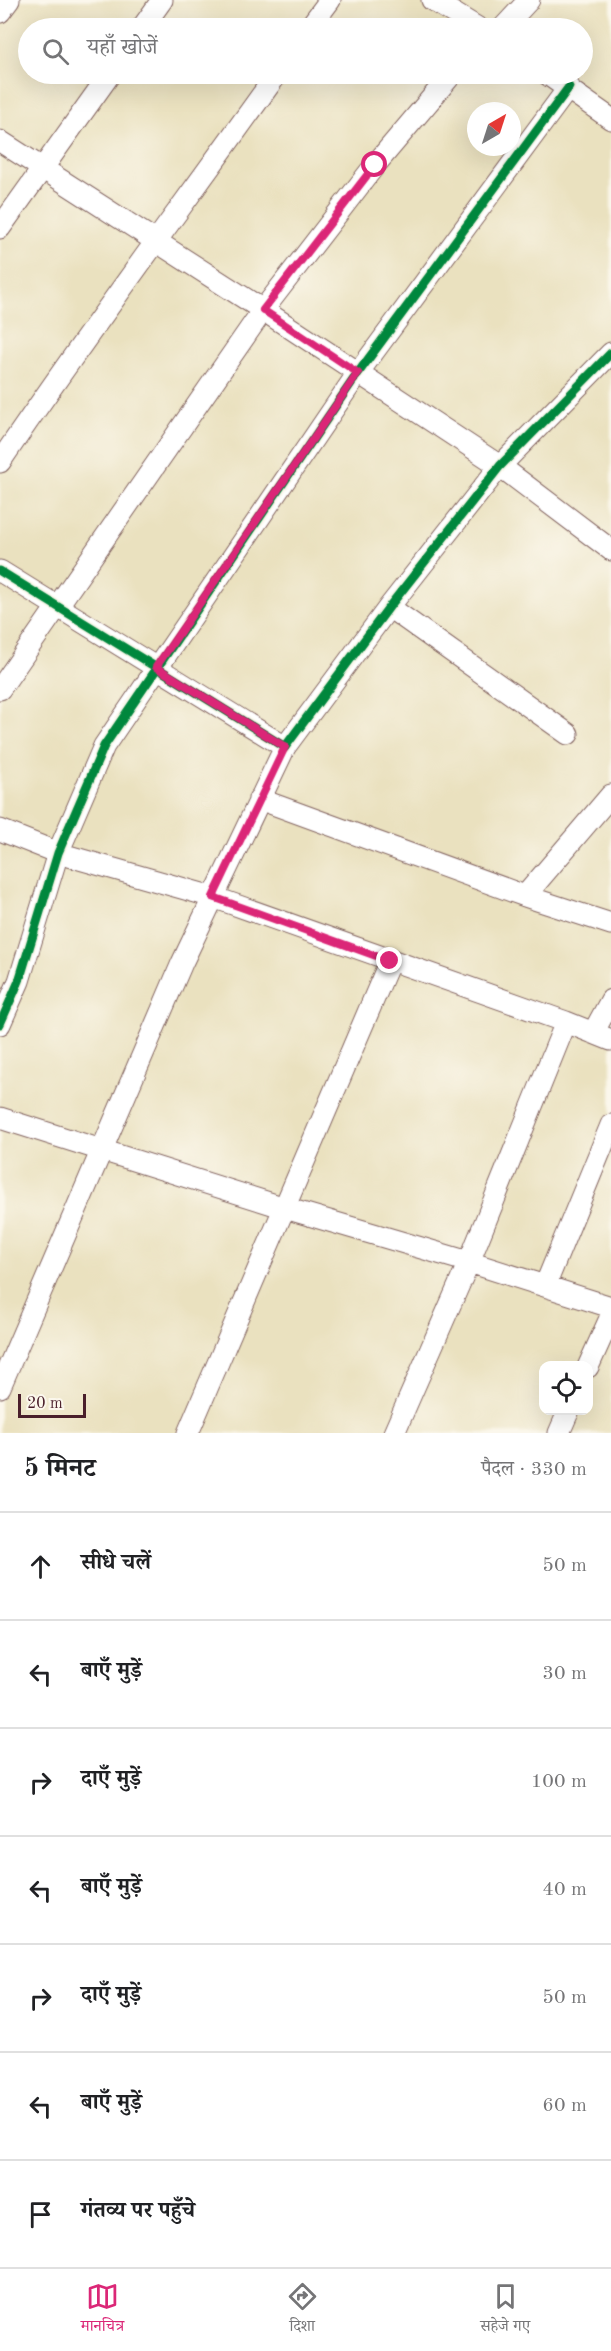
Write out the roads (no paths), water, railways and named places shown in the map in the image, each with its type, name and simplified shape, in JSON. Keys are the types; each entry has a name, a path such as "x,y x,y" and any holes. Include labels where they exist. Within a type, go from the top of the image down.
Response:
{"street":[{"path":"0,12 9,0"},
{"path":"149,18 162,0"},
{"path":"316,18 330,0"},
{"path":"432,0 462,18"},
{"path":"512,18 529,0"},
{"path":"0,228 103,84"},
{"path":"0,462 62,371 270,84"},
{"path":"0,689 263,310 375,165 444,84"},
{"path":"564,84 609,114"},
{"path":"0,1024 9,978 58,853 104,746 358,373 569,87"},
{"path":"0,141 500,466 611,550"},
{"path":"0,1387 182,963 285,747 389,607 500,466 611,353"},
{"path":"0,571 285,747"},
{"path":"389,607 568,734"},
{"path":"525,896 611,795"},
{"path":"259,799 525,896 611,924"},
{"path":"0,830 58,853 213,897 602,1036 611,1000"},
{"path":"188,1433 390,961"},
{"path":"394,1433 469,1262 566,1022"},
{"path":"0,1118 611,1307"},
{"path":"545,1286 611,1125"},
{"path":"591,1361 611,1316"},
{"path":"560,1433 567,1415"}]}
